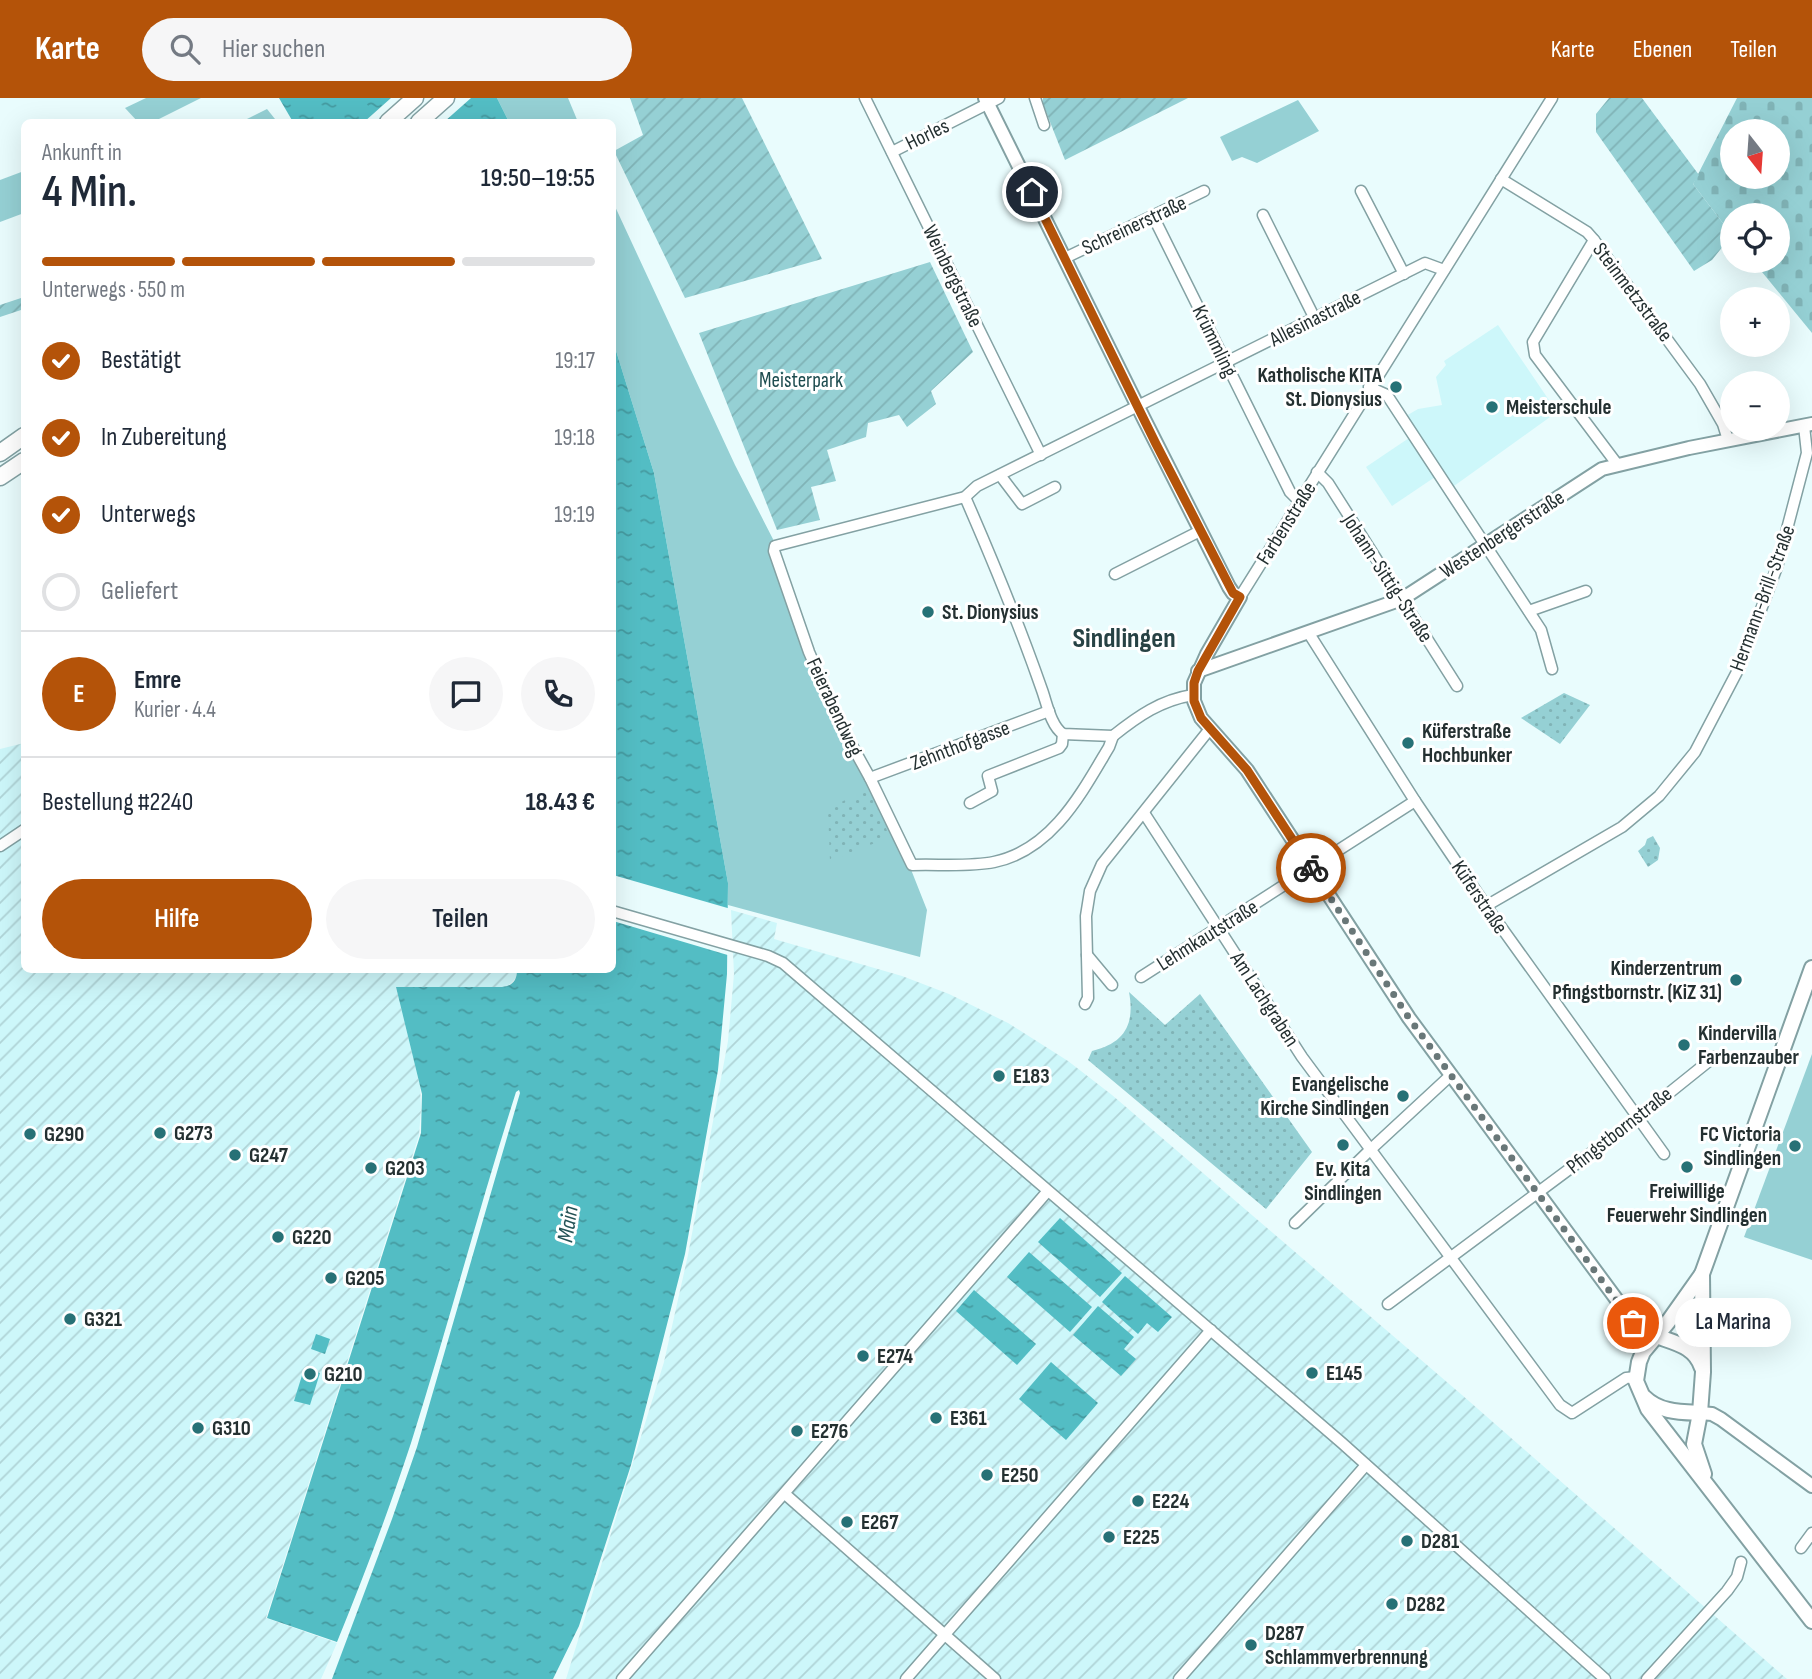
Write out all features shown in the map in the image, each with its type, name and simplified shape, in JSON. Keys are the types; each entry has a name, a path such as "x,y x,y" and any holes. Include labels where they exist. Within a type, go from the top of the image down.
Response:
{"highway":[{"path":"391,119 415,98"},
{"path":"422,119 446,98"},
{"path":"0,453 21,438"},
{"path":"0,477 21,463"}],"main road":[{"path":"1812,968 1702,1274 1642,1355 1636,1377 1648,1409 1812,1621"},
{"path":"1702,1274 1703,1378 1695,1450 1700,1466 1718,1500"},
{"path":"1656,1336 1677,1343 1695,1355 1703,1378 1691,1402 1670,1411"},
{"path":"1642,1355 1660,1344 1677,1343"},
{"path":"1640,1393 1651,1404 1670,1411 1700,1413"}],"street":[{"name":"Weinbergstraße","path":"865,98 1041,455"},
{"path":"1035,98 1044,125"},
{"name":"Farbenstraße","path":"1193,695 1198,671 1240,597 1552,98"},
{"name":"Horles","path":"891,152 991,100"},
{"path":"991,100 1065,258 1200,531 1233,593 1240,597"},
{"name":"Steinmetzstraße","path":"1501,179 1587,232 1700,384 1720,419"},
{"name":"Schreinerstraße","path":"1065,258 1203,191"},
{"path":"1361,191 1404,274"},
{"path":"1264,215 1315,319"},
{"name":"Krümmling","path":"1153,216 1290,492 1299,501"},
{"path":"1594,240 1533,342 1535,355 1617,464"},
{"name":"Allesinastraße","path":"778,544 965,497 977,486 1425,263 1444,270"},
{"path":"1369,387 1387,395 1486,545 1541,630 1552,669"},
{"name":"Westenbergerstraße","path":"1790,428 1808,425"},
{"name":"Hermann-Brill-Straße","path":"1486,906 1622,827 1659,796 1695,752 1738,668 1777,566 1807,453 1808,425"},
{"name":"Westenbergerstraße","path":"1198,671 1402,599 1602,469 1723,441"},
{"name":"Johann-Sittig-Straße","path":"1317,472 1328,483 1457,686"},
{"path":"1000,475 1022,504 1055,487"},
{"path":"965,497 1024,638 1049,711 1059,731 1063,734 1113,736 1151,709 1178,697 1193,695 1198,713 1209,730 1247,770 1409,1018 1633,1323 1642,1355"},
{"path":"1115,574 1200,531"},
{"name":"Feierabendweg","path":"778,544 774,551 814,664 838,722 870,778 912,865 991,863 1023,852 1060,823 1104,757 1113,736"},
{"path":"1528,611 1586,591"},
{"name":"Küferstraße","path":"1308,632 1415,802 1664,1154"},
{"name":"Zehnthofgasse","path":"870,778 1049,711"},
{"path":"1085,1004 1088,998 1086,916 1090,891 1102,864 1209,730"},
{"path":"970,803 992,790 988,776 1059,748 1063,734"},
{"name":"Lehmkautstraße","path":"1141,977 1415,802"},
{"name":"Am Lachgraben","path":"1144,813 1302,1057 1560,1405 1572,1413 1626,1378 1636,1377"},
{"path":"0,846 21,832"},
{"path":"616,912 768,956 783,963 848,1016 1047,1192 1366,1465 1605,1679"},
{"path":"1087,955 1112,985"},
{"name":"Pfingstbornstraße","path":"1388,1304 1638,1118 1714,1057"},
{"path":"1295,1223 1451,1076"},
{"path":"622,1679 1047,1192"},
{"path":"1633,1323 1656,1336"},
{"path":"906,1679 1211,1330"},
{"path":"1700,1413 1717,1416 1812,1486"},
{"path":"1179,1679 1366,1465"},
{"path":"785,1494 995,1679"},
{"path":"1801,1548 1812,1533"},
{"path":"1647,1679 1727,1591 1737,1577 1741,1562"}],"shaded area":[{"name":"Meisterschule","path":"1498,325 1557,412 1454,486 1406,416 1418,409 1442,405 1436,377 1446,365 1444,361"},
{"path":"1409,438 1435,477 1392,506 1366,467"},
{"path":"21,744 21,973 517,973 517,977 507,987 396,987 420,1086 419,1135 266,1618 337,1643 321,1679 0,1679 0,749"},
{"path":"731,910 777,923 774,939 902,976 949,994 1008,1023 1068,1061 1112,1095 1462,1395 1787,1679 566,1679 664,1362 688,1255 728,1041 734,974"}],"green space":[{"path":"146,98 201,98 159,119 135,119 125,108"},
{"path":"497,98 568,98 577,119 508,119"},
{"path":"630,98 742,98 822,259 685,298 616,155 616,150 643,135"},
{"path":"1043,98 1188,98 1065,160"},
{"path":"1609,98 1642,98 1699,175 1693,184 1720,219 1720,250 1712,260 1694,271 1596,132 1596,114"},
{"path":"1737,98 1812,98 1812,333 1790,306 1790,287 1774,287 1763,273 1790,273 1790,203 1720,203 1720,219 1693,184 1720,131 1720,189 1790,189 1790,119 1726,119"},
{"path":"1298,100 1319,131 1257,163 1242,157 1232,161 1220,137"},
{"path":"267,109 275,119 247,119"},
{"path":"21,172 21,214 0,222 0,180"},
{"path":"616,209 735,465 775,543 772,552 869,782 910,867 927,910 920,957 728,905 728,883 654,473 616,351"},
{"name":"Meisterpark","path":"930,262 973,352 931,391 936,404 907,427 899,415 868,423 866,437 827,450 836,481 811,487 820,520 777,530 699,333"},
{"path":"21,298 21,310 0,317 0,305"},
{"path":"1564,693 1590,705 1560,744 1521,718"},
{"path":"867,787 890,837 830,861 828,810"},
{"path":"1653,836 1660,848 1658,860 1648,867 1638,851 1647,839"},
{"path":"1129,992 1165,1025 1200,994 1312,1152 1266,1209 1088,1060 1092,1051 1113,1043 1125,1030 1130,1014"},
{"name":"FC Victoria Sindlingen","path":"1812,1054 1812,1260 1744,1237"}],"water":[{"path":"279,98 497,98 508,119 291,119"},
{"name":"Main","path":"616,351 654,473 728,883 727,974 718,1070 685,1254 631,1465 579,1626 553,1679 332,1679 417,1447 520,1093 519,1090 516,1092 502,1136 411,1443 337,1642 267,1618 421,1133 422,1094 396,987 502,987 514,982 517,973 616,973"},
{"path":"1060,1218 1122,1273 1100,1297 1038,1242"},
{"path":"1029,1252 1092,1307 1070,1332 1007,1277"},
{"path":"1125,1276 1172,1317 1158,1332 1147,1323 1138,1334 1102,1302"},
{"path":"974,1290 1036,1344 1017,1365 956,1311"},
{"path":"1098,1306 1134,1337 1124,1349 1136,1359 1121,1376 1073,1335"},
{"path":"316,1334 330,1339 325,1354 311,1349"},
{"path":"1051,1362 1098,1403 1066,1440 1019,1399"},
{"path":"304,1369 320,1373 310,1405 294,1401"}],"pier":[{"path":"391,98 471,98 447,119 367,119"},
{"path":"616,876 731,909 731,956 616,922"}],"way so far":[{"path":"1311,868 1409,1018 1633,1323"}],"place":[{"name":"Katholische KITA St. Dionysius","path":"1396,387"},
{"name":"Meisterschule","path":"1492,407"},
{"name":"St. Dionysius","path":"928,612"},
{"name":"Küferstraße Hochbunker","path":"1408,743"},
{"name":"Kinderzentrum Pfingstbornstr. (KiZ 31)","path":"1736,980"},
{"name":"Kindervilla Farbenzauber","path":"1684,1045"},
{"name":"E183","path":"999,1076"},
{"name":"Evangelische Kirche Sindlingen","path":"1403,1096"},
{"name":"G273","path":"160,1133"},
{"name":"G290","path":"30,1134"},
{"name":"Ev. Kita Sindlingen","path":"1343,1145"},
{"name":"FC Victoria Sindlingen","path":"1795,1146"},
{"name":"G247","path":"235,1155"},
{"name":"Freiwillige Feuerwehr Sindlingen","path":"1687,1167"},
{"name":"G203","path":"371,1168"},
{"name":"G220","path":"278,1237"},
{"name":"G205","path":"331,1278"},
{"name":"G321","path":"70,1319"},
{"name":"La Marina","path":"1633,1323"},
{"name":"E274","path":"863,1356"},
{"name":"E145","path":"1312,1373"},
{"name":"G210","path":"310,1374"},
{"name":"E361","path":"936,1418"},
{"name":"G310","path":"198,1428"},
{"name":"E276","path":"797,1431"},
{"name":"E250","path":"987,1475"},
{"name":"E224","path":"1138,1501"},
{"name":"E267","path":"847,1522"},
{"name":"E225","path":"1109,1537"},
{"name":"D281","path":"1407,1541"},
{"name":"D282","path":"1392,1604"},
{"name":"D287 Schlammverbrennung","path":"1251,1645"}],"district":[{"name":"Sindlingen","path":"1124,637"}],"route":[{"path":"1032,192 1192,515 1233,593 1240,597 1198,671 1193,695 1198,713 1209,730 1247,770 1311,868"}]}
